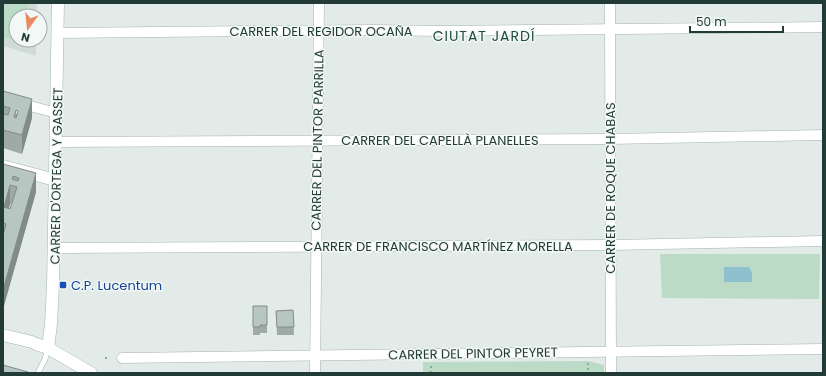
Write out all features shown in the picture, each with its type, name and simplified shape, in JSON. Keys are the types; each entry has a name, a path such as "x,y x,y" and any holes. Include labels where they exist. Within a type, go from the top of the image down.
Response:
{"street":[{"name":"CARRER D'ORTEGA Y GASSET","path":"39,345 51,324 57,113 58,3"},
{"name":"CARRER DEL PINTOR PARRILLA","path":"315,373 319,3"},
{"name":"CARRER DE ROQUE CHABAS","path":"610,3 611,373"},
{"name":"CARRER DEL REGIDOR OCAÑA","path":"58,33 823,27"},
{"path":"3,99 57,113"},
{"name":"CARRER DEL CAPELLÀ PLANELLES","path":"56,142 610,139 823,134"},
{"path":"3,166 55,180"},
{"name":"CARRER DE FRANCISCO MARTÍNEZ MORELLA","path":"54,248 611,245 823,241"},
{"path":"3,335 39,345 91,373"},
{"name":"CARRER DEL PINTOR PEYRET","path":"122,358 823,349"}],"lane":[{"path":"38,373 45,359 39,345"}],"path":[{"path":"105,358 110,358"},
{"path":"588,361 588,373"},
{"path":"432,362 432,373"}],"shaded area":[{"path":"3,3 37,3 37,8 8,8 8,48 3,46"},
{"path":"10,48 36,48 36,56"}],"green space":[{"path":"3,3 29,3 27,8 8,8 8,38 3,37"},
{"path":"660,254 820,254 819,299 662,298"},
{"path":"588,361 604,365 604,373 423,373 423,362"}],"water":[{"path":"724,267 749,267 752,273 752,282 724,282"}],"building":[{"path":"3,91 32,99 22,135 3,130 3,114 8,115 10,108 3,106","holes":["16,110 18,111 16,118 14,117"]},
{"path":"3,164 36,173 3,290 3,235 6,224 3,223","holes":["13,176 19,178 18,181 12,179","10,185 17,187 10,209 4,207"]},
{"path":"253,306 267,306 267,325 253,327"},
{"path":"293,310 294,327 277,327 276,311"},
{"path":"3,365 28,372 28,373 3,373"}],"place":[{"name":"C.P. Lucentum","path":"63,285"}],"district":[{"name":"CIUTAT JARDÍ","path":"484,36"}]}
